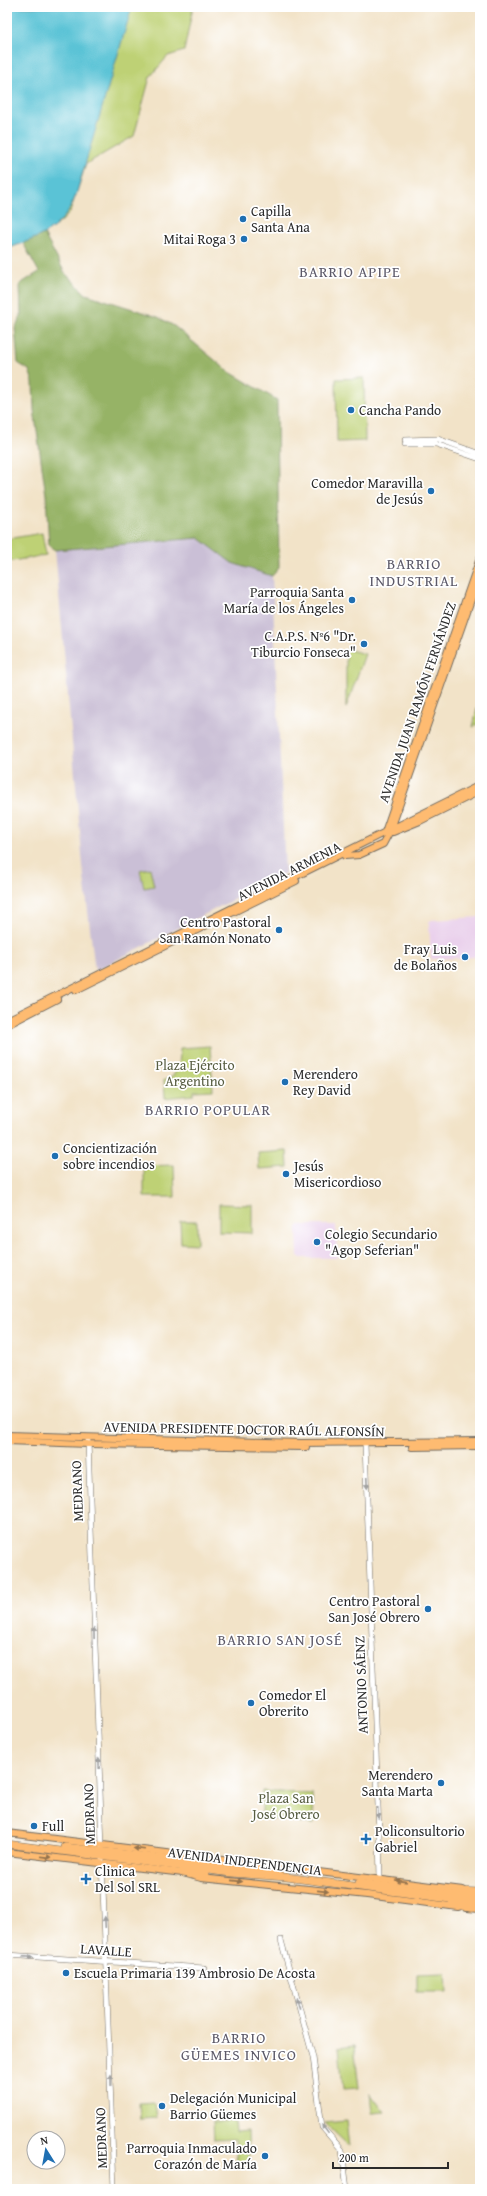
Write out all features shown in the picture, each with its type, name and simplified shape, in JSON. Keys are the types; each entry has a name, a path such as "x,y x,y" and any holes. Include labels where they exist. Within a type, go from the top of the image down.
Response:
{"highway":[{"name":"AVENIDA INDEPENDENCIA","path":"7,1839 231,1873 286,1877 370,1890 480,1903"},
{"name":"AVENIDA INDEPENDENCIA","path":"7,1844 225,1865 370,1890 400,1889 480,1898"},
{"path":"177,1853 225,1865"},
{"path":"183,1873 231,1873"},
{"path":"400,1889 480,1892"},
{"path":"409,1895 472,1908"}],"main road":[{"name":"AVENIDA JUAN RAMÓN FERNÁNDEZ","path":"388,832 480,558"},
{"name":"AVENIDA JUAN RAMÓN FERNÁNDEZ","path":"388,832 396,816 480,574"},
{"path":"388,832 480,785"},
{"path":"388,832 416,824 480,791"},
{"path":"396,816 400,821 406,822"},
{"name":"AVENIDA ARMENIA","path":"7,1025 345,856 359,855 383,844 388,832"},
{"name":"AVENIDA ARMENIA","path":"7,1020 388,832"},
{"name":"AVENIDA PRESIDENTE DOCTOR RAÚL ALFONSÍN","path":"7,1435 88,1441 106,1444 480,1446"},
{"name":"AVENIDA PRESIDENTE DOCTOR RAÚL ALFONSÍN","path":"7,1440 365,1446 480,1441"},
{"name":"AVENIDA INDEPENDENCIA","path":"7,1833 202,1878 370,1890 480,1909"},
{"name":"AVENIDA INDEPENDENCIA","path":"7,1852 102,1854 177,1853 480,1892"}],"street":[{"path":"480,454 438,440 405,442 436,444 480,459"},
{"name":"MEDRANO","path":"88,1441 114,2189"},
{"name":"ANTONIO SÁENZ","path":"365,1446 380,1878"},
{"path":"370,1890 380,1878"},
{"path":"281,1940 313,2057 322,2127 342,2150 347,2189"},
{"name":"LAVALLE","path":"7,1955 204,1968"}],"shaded area":[{"path":"199,538 232,563 272,576 285,873 95,971 84,877 55,550"},
{"path":"480,917 480,956 457,959 431,959 429,922 431,920"},
{"name":"Colegio Secundario \"Agop Seferian\"","path":"299,1225 336,1225 337,1258 301,1258 298,1256 297,1228"}],"green space":[{"path":"7,7 193,7 184,51 168,56 150,77 134,136 86,164 70,212 62,221 44,234 7,249"},
{"path":"44,234 65,273 86,294 158,317 174,326 228,371 277,400 279,568 272,576 232,563 199,538 55,550 49,546 46,495 34,410 33,382 29,370 18,363 15,328 21,317 20,284 39,272 23,243"},
{"name":"Cancha Pando","path":"364,378 365,441 337,442 336,379"},
{"path":"42,533 46,555 7,562 7,539"},
{"path":"346,649 365,654 346,708"},
{"path":"479,699 480,723 473,727"},
{"path":"150,868 154,886 144,888 140,870"},
{"name":"Plaza Ejército Argentino","path":"210,1046 213,1090 194,1091 194,1095 165,1098 164,1080 173,1076 178,1068 180,1048"},
{"path":"287,1151 288,1167 259,1169 258,1153"},
{"path":"174,1165 175,1197 144,1197 144,1166"},
{"path":"219,1204 252,1205 252,1233 219,1232"},
{"path":"180,1221 197,1221 197,1244 181,1243"},
{"name":"Plaza San José Obrero","path":"262,1791 313,1794 314,1824 262,1818"},
{"path":"446,1973 447,1992 417,1992 417,1974"},
{"path":"354,2045 359,2088 343,2089 339,2047"},
{"path":"370,2093 385,2113 372,2114"},
{"path":"155,2102 157,2118 140,2119 139,2103"},
{"path":"234,2121 235,2132 248,2131 249,2163 237,2163 235,2139 214,2140 213,2122"},
{"path":"346,2121 349,2146 325,2123"}],"water":[{"path":"7,7 132,7 76,195 70,207 64,217 49,231 7,249"}],"place":[{"name":"Capilla Santa Ana","path":"243,219"},
{"name":"Mitai Roga 3","path":"244,239"},
{"name":"Cancha Pando","path":"351,410"},
{"name":"Comedor Maravilla de Jesús","path":"431,491"},
{"name":"Parroquia Santa María de los Ángeles","path":"352,600"},
{"name":"C.A.P.S. Nº6 \"Dr. Tiburcio Fonseca\"","path":"364,644"},
{"name":"Centro Pastoral San Ramón Nonato","path":"279,930"},
{"name":"Fray Luis de Bolaños","path":"465,957"},
{"name":"Merendero Rey David","path":"285,1082"},
{"name":"Concientización sobre incendios","path":"55,1156"},
{"name":"Jesús Misericordioso","path":"286,1174"},
{"name":"Colegio Secundario \"Agop Seferian\"","path":"317,1242"},
{"name":"Centro Pastoral San José Obrero","path":"428,1609"},
{"name":"Comedor El Obrerito","path":"251,1703"},
{"name":"Merendero Santa Marta","path":"441,1783"},
{"name":"Full","path":"34,1826"},
{"name":"Policonsultorio Gabriel","path":"366,1839"},
{"name":"Clinica Del Sol SRL","path":"86,1879"},
{"name":"Escuela Primaria 139 Ambrosio De Acosta","path":"66,1973"},
{"name":"Delegación Municipal Barrio Güemes","path":"162,2106"},
{"name":"Parroquia Inmaculado Corazón de María","path":"265,2156"}],"district":[{"name":"BARRIO APIPE","path":"350,272"},
{"name":"BARRIO INDUSTRIAL","path":"414,572"},
{"name":"BARRIO POPULAR","path":"208,1110"},
{"name":"BARRIO SAN JOSÉ","path":"280,1640"},
{"name":"BARRIO GÜEMES INVICO","path":"239,2046"}]}
